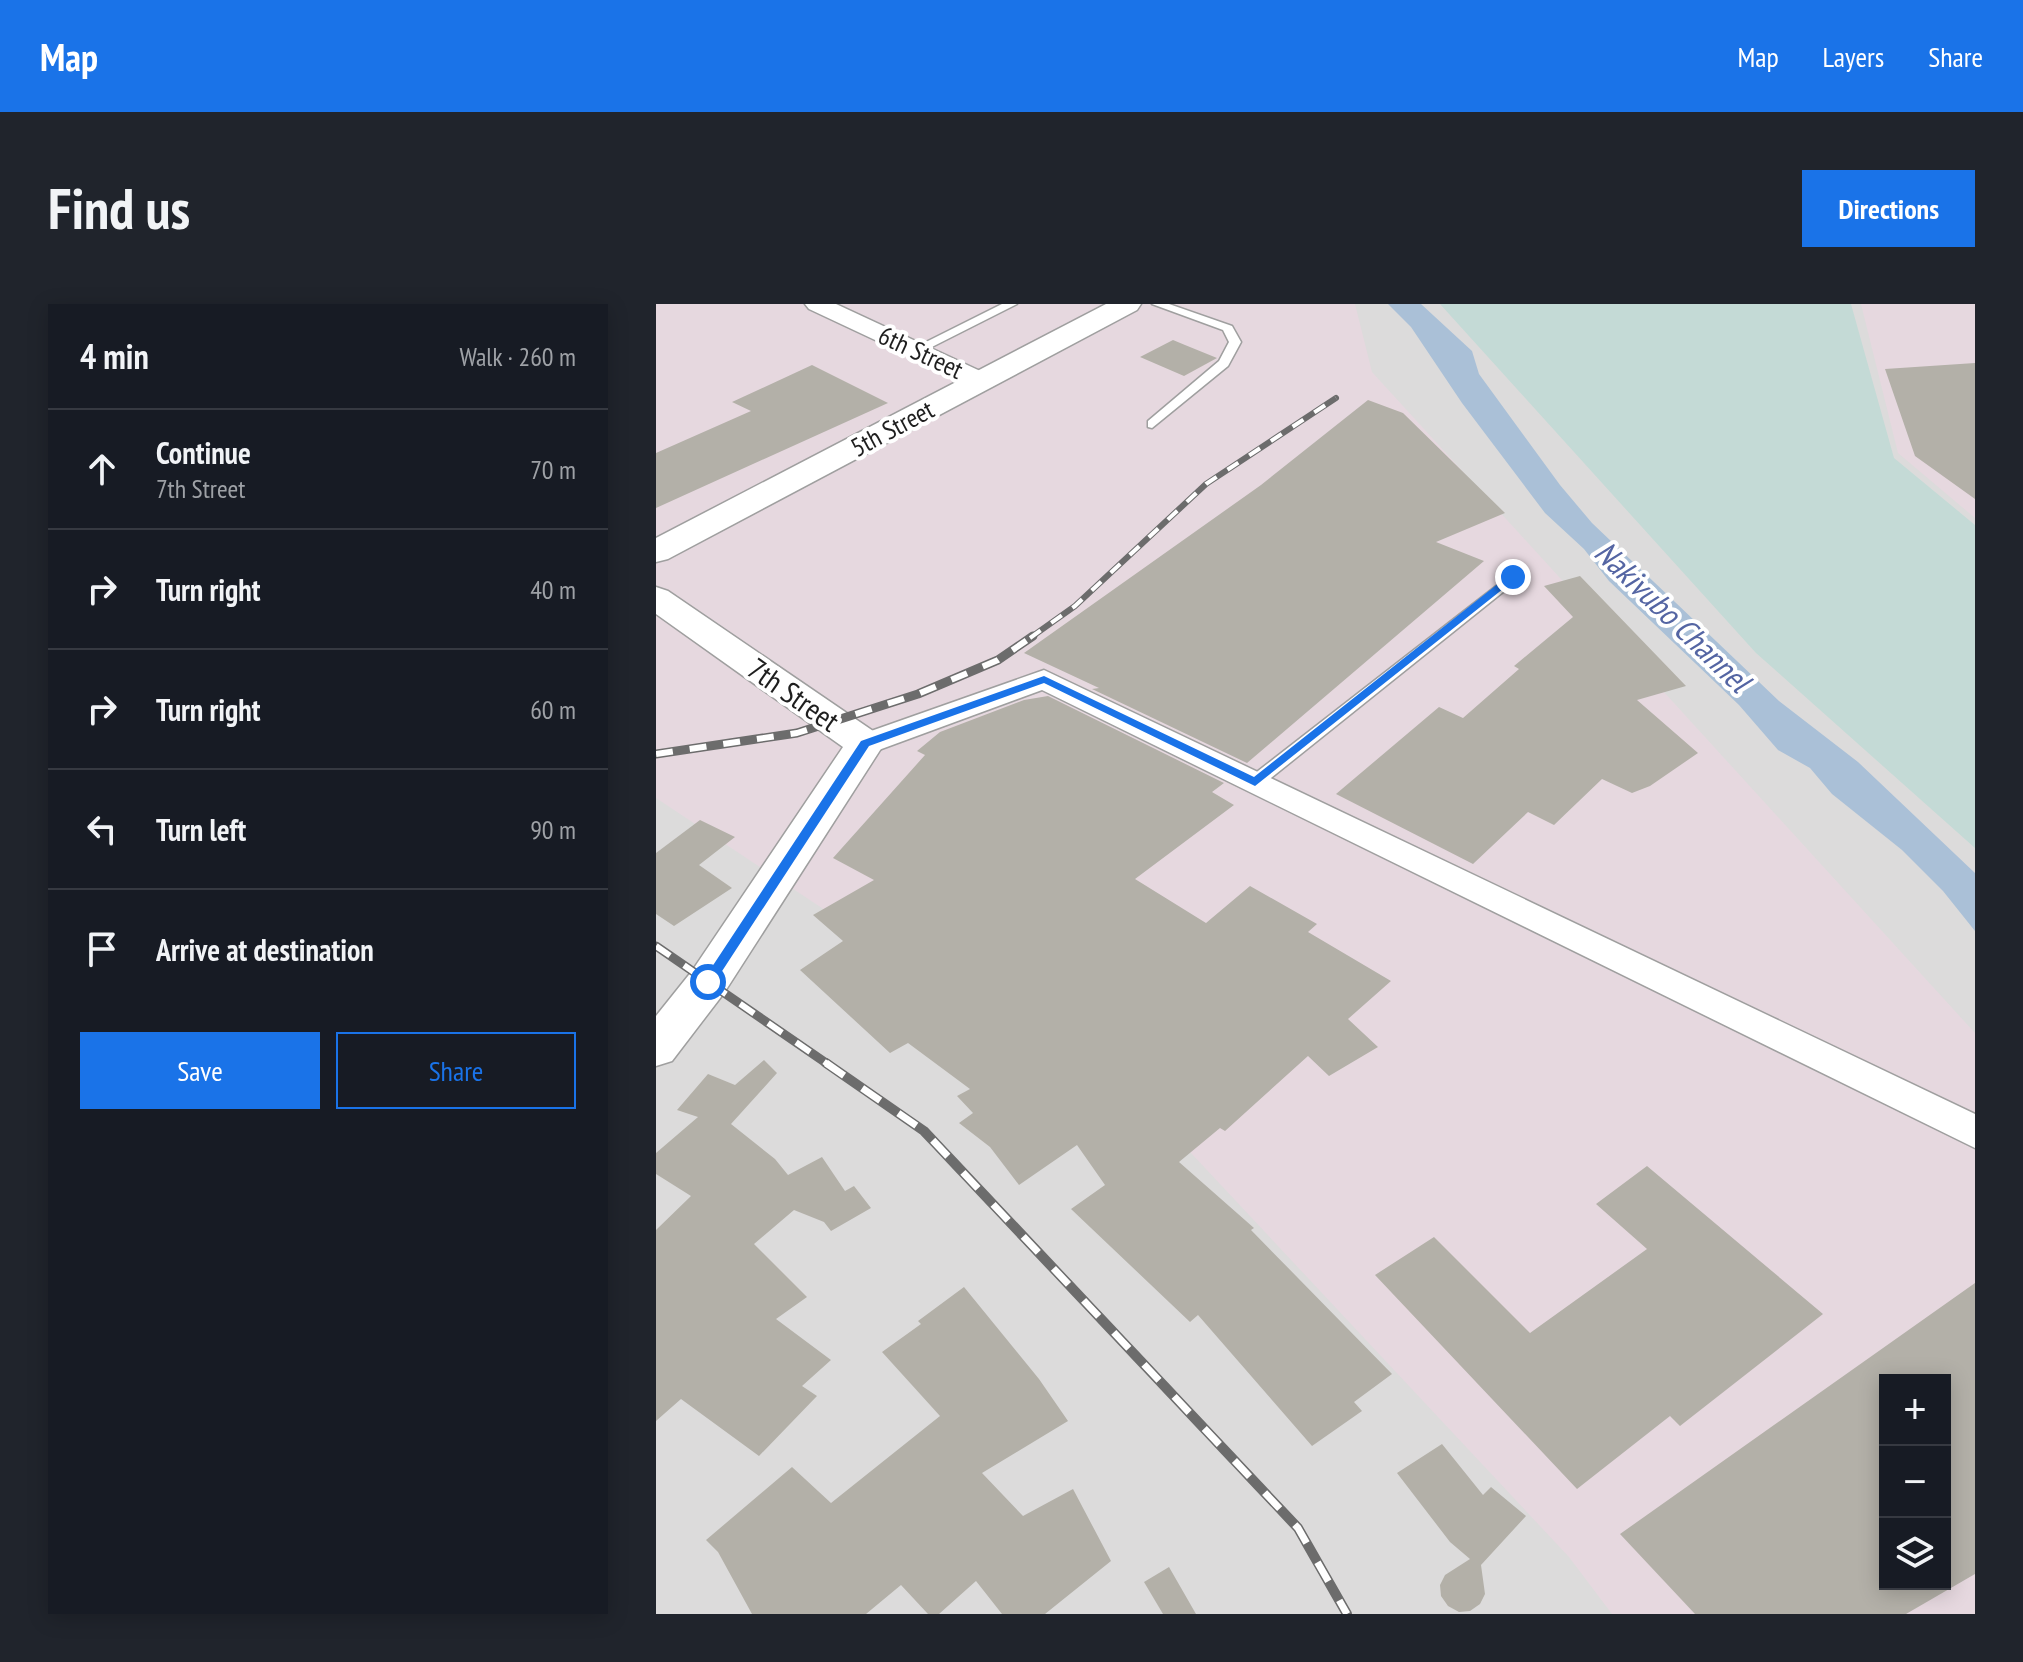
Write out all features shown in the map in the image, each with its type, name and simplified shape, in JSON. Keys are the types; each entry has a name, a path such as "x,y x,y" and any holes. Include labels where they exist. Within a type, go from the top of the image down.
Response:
{"street":[{"name":"6th Street","path":"817,304 982,381"},
{"name":"5th Street","path":"656,552 1127,304"},
{"name":"7th Street","path":"656,598 865,744 708,982 656,1049"},
{"path":"865,744 1044,679 1975,1132"}],"lane":[{"path":"973,304 992,313"},
{"path":"916,350 1011,304"},
{"path":"1152,424 1224,363 1235,342 1228,328 1158,304"},
{"path":"1255,782 1513,577"}],"shaded area":[{"path":"656,304 1975,304 1975,1614 656,1614"},
{"path":"656,304 1355,304 1372,372 1975,1033 1975,1614 1612,1614 1569,1557 1191,1153 656,798"},
{"path":"1440,304 1851,304 1894,458 1975,525 1975,848 1756,653"},
{"path":"1861,304 1975,304 1975,518 1898,453"}],"water":[{"name":"Nakivubo Channel","path":"1388,304 1421,304 1472,351 1479,374 1560,485 1592,523 1779,701 1858,762 1975,873 1975,931 1943,891 1902,850 1832,794 1810,768 1778,750 1739,705 1609,581 1584,549 1545,513 1462,403 1411,327"}],"building":[{"path":"1173,340 1217,358 1184,376 1140,357"},
{"path":"1975,363 1975,499 1915,456 1885,369"},
{"path":"812,365 888,403 656,508 656,453 751,411 732,402"},
{"path":"1368,400 1403,413 1505,513 1436,542 1484,561 1247,763 1024,653 1261,485"},
{"path":"1580,576 1686,686 1637,700 1698,753 1650,786 1632,793 1602,779 1554,825 1528,812 1473,864 1336,794 1439,707 1463,718 1519,669 1514,666 1573,617 1544,586"},
{"path":"1048,696 1224,783 1212,792 1234,805 1135,879 1206,923 1250,886 1317,924 1308,932 1391,981 1348,1019 1378,1047 1329,1076 1308,1056 1225,1131 1220,1128 1179,1162 1254,1228 1251,1230 1392,1374 1354,1402 1362,1411 1312,1446 1198,1315 1190,1322 1071,1209 1105,1185 1077,1145 1019,1185 990,1147 959,1123 973,1113 957,1096 970,1089 908,1043 890,1053 800,970 843,941 813,915 874,880 833,858 925,755 917,751 940,732 1024,700"},
{"path":"700,820 735,837 699,865 732,888 674,926 656,914 656,853"},
{"path":"764,1060 777,1073 731,1124 775,1159 788,1175 822,1157 845,1191 854,1186 871,1208 831,1231 824,1222 794,1210 754,1244 807,1297 776,1319 831,1360 802,1386 817,1396 759,1456 681,1399 656,1421 656,1230 691,1196 656,1174 656,1153 698,1117 677,1110 708,1074 735,1085"},
{"path":"1647,1166 1823,1314 1680,1426 1670,1416 1577,1489 1375,1275 1434,1237 1530,1333 1647,1249 1596,1204"},
{"path":"1975,1283 1975,1574 1951,1588 1951,1374 1879,1374 1879,1590 1947,1590 1906,1614 1695,1614 1620,1534"},
{"path":"964,1287 1039,1379 1068,1421 982,1473 1023,1516 1073,1489 1111,1561 1045,1614 1002,1614 976,1581 939,1614 928,1614 901,1585 866,1614 752,1614 718,1552 706,1540 792,1467 831,1503 940,1416 882,1352"},
{"path":"1442,1444 1483,1495 1491,1487 1526,1516 1481,1565 1485,1594 1480,1604 1470,1611 1459,1612 1448,1606 1441,1596 1440,1585 1445,1575 1470,1559 1450,1542 1397,1473"},
{"path":"1169,1567 1196,1614 1163,1614 1144,1582"}],"railway":[{"path":"1030,638 1075,606 1206,484 1336,398"},
{"path":"656,754 797,733 918,694 998,660 1033,636"},
{"path":"656,946 829,1065"},
{"path":"826,1063 924,1131 1298,1528 1347,1614"}],"route":[{"path":"708,982 865,744 1044,679 1255,782 1513,577"}]}
